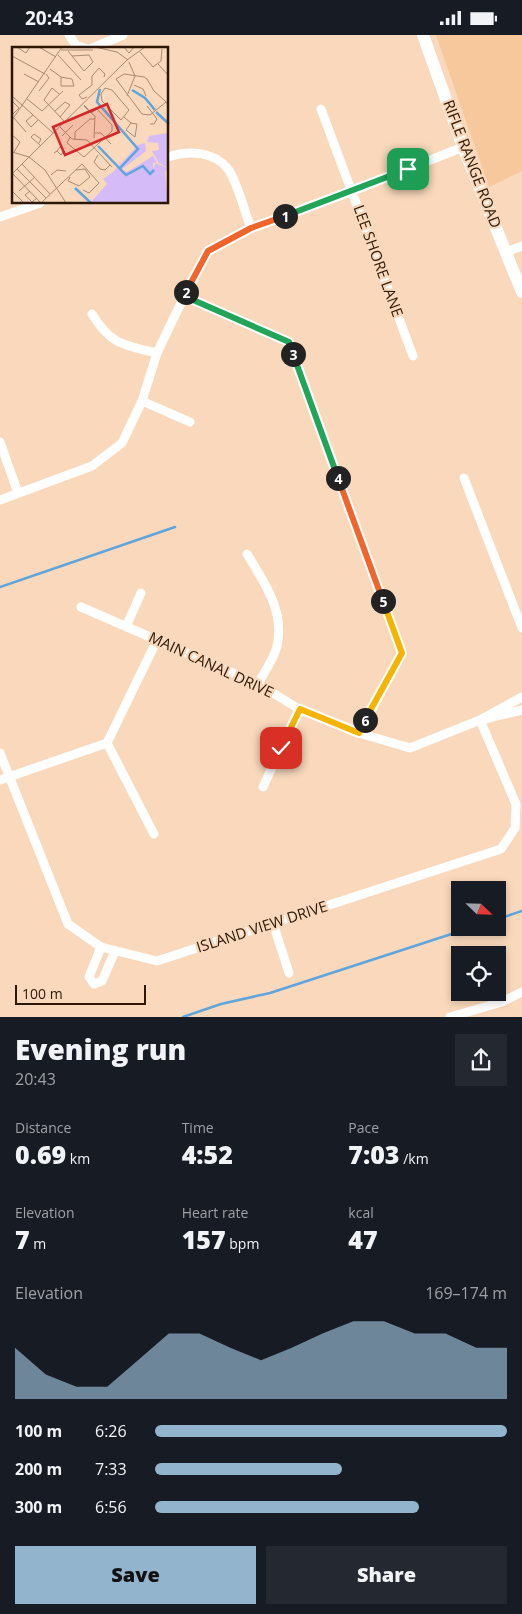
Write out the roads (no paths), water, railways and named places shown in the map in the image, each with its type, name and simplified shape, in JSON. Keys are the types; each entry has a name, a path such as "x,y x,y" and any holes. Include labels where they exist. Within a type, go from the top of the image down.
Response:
{"main road":[{"name":"RIFLE RANGE ROAD","path":"423,35 462,147 522,292"}],"street":[{"path":"69,35 76,45 82,47"},
{"path":"93,47 123,35"},
{"name":"LEE SHORE LANE","path":"321,109 413,356"},
{"path":"0,500 92,466 122,443 142,401 157,353 208,251 251,228 353,191 462,147"},
{"path":"169,157 179,153 209,154 228,169 251,228"},
{"path":"1,213 36,204"},
{"path":"506,252 522,246"},
{"path":"184,296 289,342 402,653 359,733"},
{"path":"92,314 103,332 124,346 157,353"},
{"path":"142,401 190,422"},
{"path":"0,442 18,493"},
{"path":"464,479 522,629"},
{"path":"247,554 266,584 278,615 276,647 258,684"},
{"path":"126,627 141,593"},
{"name":"MAIN CANAL DRIVE","path":"81,607 258,684 300,709 359,733 410,748 480,720 522,697"},
{"path":"4,779 107,743 157,640"},
{"path":"263,787 300,709"},
{"name":"MAIN CANAL DRIVE","path":"480,720 522,710"},
{"name":"ISLAND VIEW DRIVE","path":"0,753 4,779 68,924 100,947 157,961 501,849 515,828 516,804 480,720"},
{"path":"107,743 154,834"},
{"path":"273,923 289,973"},
{"path":"100,947 89,977 94,983 102,981 115,951"},
{"path":"450,1017 502,1002 522,992"}],"waterway":[{"path":"0,587 175,527"},
{"path":"506,916 522,911"},
{"path":"183,1017 221,1004 270,993 451,934"}]}
